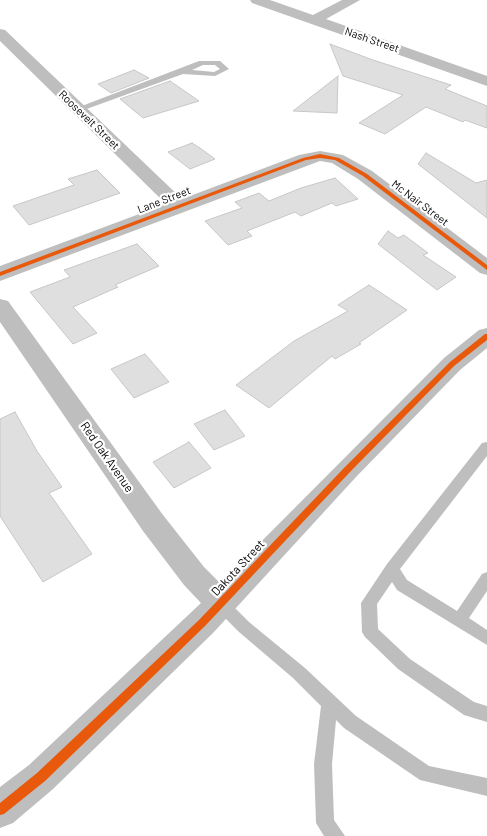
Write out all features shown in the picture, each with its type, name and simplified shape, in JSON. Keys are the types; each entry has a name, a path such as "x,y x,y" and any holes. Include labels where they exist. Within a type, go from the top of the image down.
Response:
{"street":[{"name":"Nash Street","path":"257,0 487,80"},
{"path":"314,20 353,0"},
{"name":"Roosevelt Street","path":"0,33 179,206"},
{"name":"Lane Street","path":"0,274 306,159 320,156 337,159"},
{"name":"Mc Nair Street","path":"337,159 366,175 487,268"},
{"name":"Red Oak Avenue","path":"0,306 153,523 194,576 220,604"},
{"name":"Dakota Street","path":"0,810 41,777 220,604 340,477 452,364 487,336"}],"lane":[{"path":"78,109 182,72"},
{"path":"487,447 392,569 369,603 370,632 404,664 470,709 487,714"},
{"path":"392,569 402,585 487,638"},
{"path":"459,620 487,579"},
{"path":"220,604 350,722 426,774 487,787"},
{"path":"330,703 323,764 325,823 336,836"}],"building":[{"path":"330,44 451,85 445,89 487,106 487,128 465,120 463,122 426,107 385,134 359,123 403,95 343,76"},
{"path":"134,70 149,78 111,93 98,84"},
{"path":"338,76 337,113 293,111"},
{"path":"170,81 199,101 143,118 120,99"},
{"path":"192,143 215,159 190,169 168,152"},
{"path":"426,153 476,183 487,180 487,218 418,164"},
{"path":"97,170 120,193 29,225 13,206 74,185 68,179"},
{"path":"335,178 358,199 336,206 332,203 301,216 295,212 247,231 252,236 228,245 205,221 242,208 235,202 259,193 269,201 301,188"},
{"path":"388,231 398,238 404,235 428,253 423,255 456,277 437,290 378,244"},
{"path":"137,244 159,266 115,285 118,287 73,307 97,333 73,344 30,292 70,277 64,270"},
{"path":"369,285 407,310 359,343 361,344 335,359 332,356 269,408 236,385 294,341 348,311 338,305"},
{"path":"145,354 169,382 134,398 111,369"},
{"path":"225,410 245,436 214,450 194,424"},
{"path":"15,412 37,451 62,487 49,493 92,554 43,582 0,516 0,419"},
{"path":"189,442 211,468 174,488 153,462"}],"cycle path":[{"path":"0,274 305,159 320,156 337,159 365,175 487,268"},
{"path":"0,810 41,777 202,623 347,470 452,364 487,336"}]}
